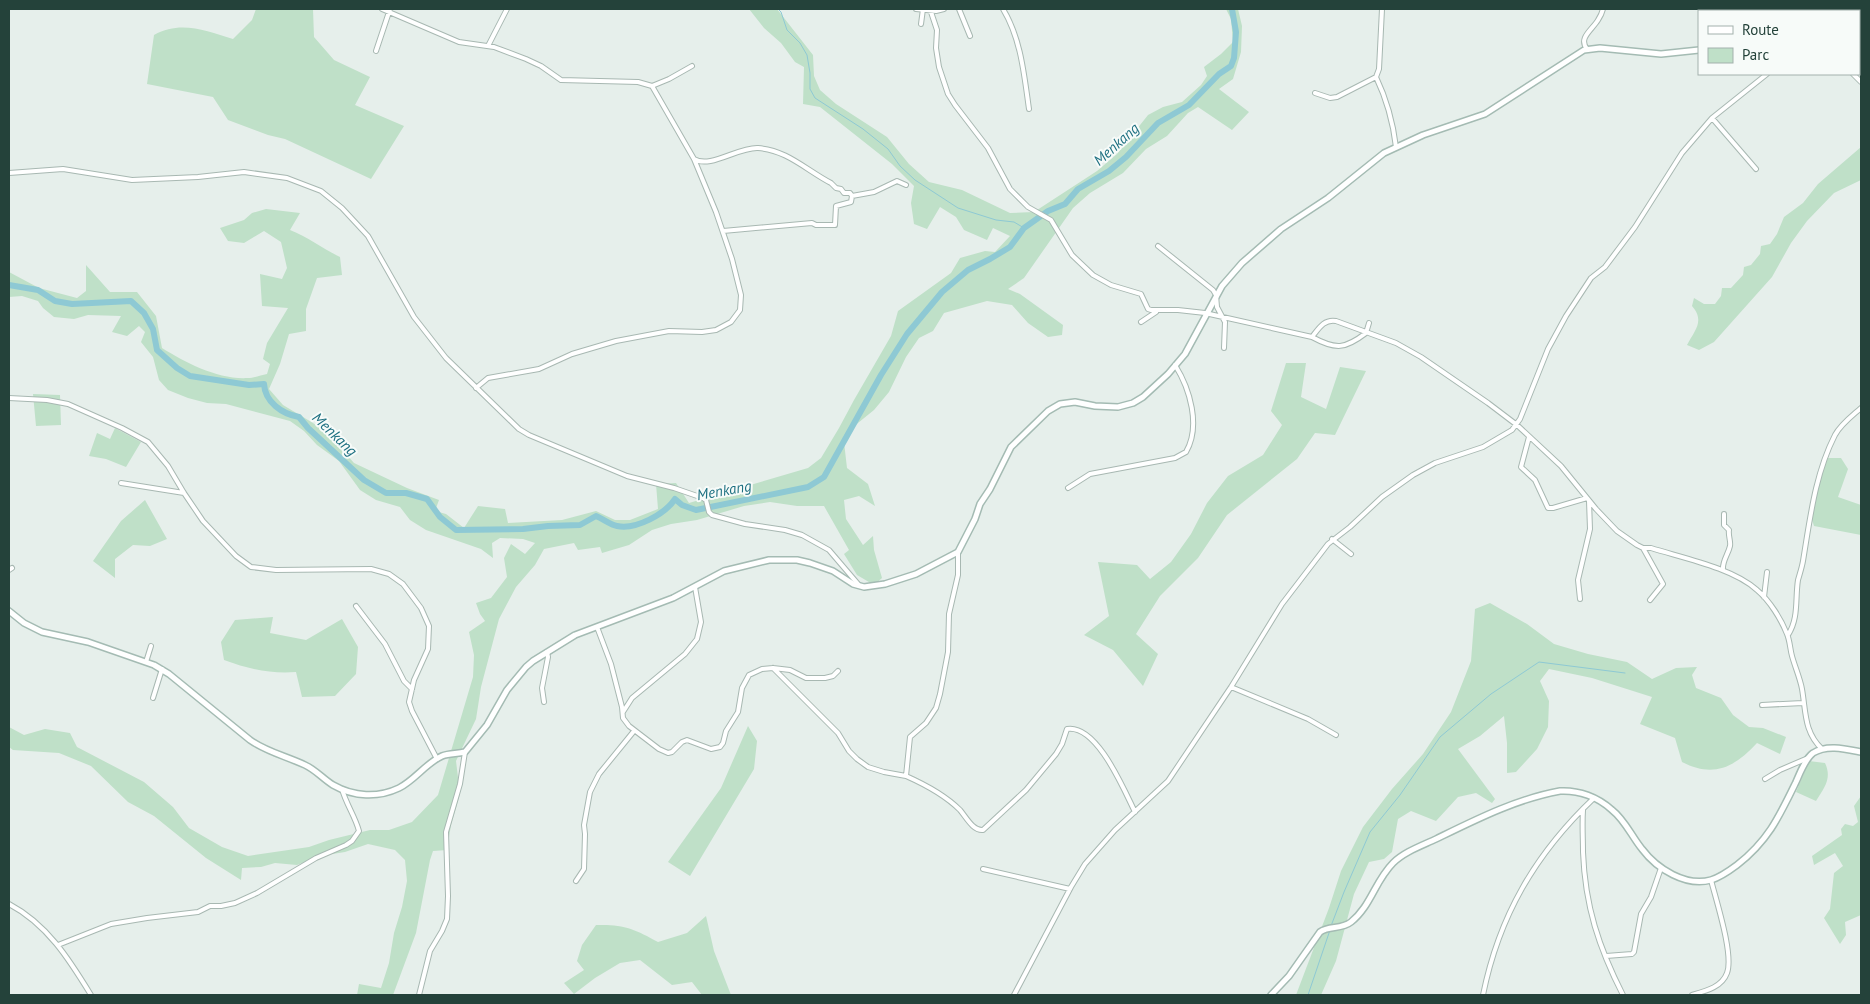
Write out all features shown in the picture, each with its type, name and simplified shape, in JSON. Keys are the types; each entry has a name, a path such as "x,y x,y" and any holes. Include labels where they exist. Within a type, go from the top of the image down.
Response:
{"street":[{"path":"382,9 390,10 453,40 488,46 533,62 561,80 631,81 646,83 652,86 694,159 723,231 732,259 741,303 736,317 724,327 702,332 669,331 616,341 572,354 539,369 488,378 476,388"},
{"path":"488,46 507,9"},
{"path":"916,9 936,11 944,9"},
{"path":"958,9 970,36"},
{"path":"1003,9 1013,27 1019,48 1029,109"},
{"path":"1315,93 1330,98 1337,97 1376,77 1379,69 1382,9"},
{"path":"1587,49 1584,45 1584,39 1597,22 1603,9"},
{"path":"376,51 390,10"},
{"path":"921,24 923,10"},
{"path":"930,10 937,30 936,48 939,67 951,100 988,148 1010,189 1028,207 1046,216 1054,223 1072,255 1093,275 1111,285 1140,294 1145,299 1148,309 1206,313 1312,337 1328,344 1349,345 1366,333 1369,324"},
{"path":"906,776 910,737 926,723 936,708 940,694 948,652 948,620 958,575 958,552 975,520 980,504 990,489 1010,447 1048,411 1060,404 1075,402 1110,407 1126,405 1143,397 1185,354 1216,295 1242,263 1281,230 1344,186 1380,156 1396,147 1423,135 1485,114 1587,49 1600,48 1661,54 1698,50"},
{"path":"652,86 692,66"},
{"path":"1014,995 1070,889 1095,851 1168,781 1287,597 1332,539 1350,527 1382,497 1413,474 1435,463 1494,442 1517,425 1548,349 1586,285 1594,274 1605,267 1635,228 1676,161 1712,118 1765,75"},
{"path":"1376,77 1388,104 1396,147"},
{"path":"1712,118 1756,169"},
{"path":"694,159 704,162 748,148 756,148 776,151 786,155 836,188 841,189 844,193 852,196 878,190 897,181 906,185"},
{"path":"9,173 63,169 132,180 198,177 244,172 287,178 316,188 328,196 364,230 382,258 414,317 446,358 518,429 627,476 674,488 703,498 706,500 709,512 712,515 752,526 793,532 814,541 829,550 856,582 864,587"},
{"path":"723,231 805,224 834,225 836,206 851,202 852,196"},
{"path":"1158,246 1209,286 1216,295 1217,307 1224,318 1224,348"},
{"path":"1141,322 1158,311"},
{"path":"1312,337 1322,324 1329,320 1347,324 1366,333 1396,343 1450,376 1517,425 1561,466 1617,530 1643,548 1663,584 1650,600"},
{"path":"1068,488 1090,474 1175,458 1186,452 1192,435 1192,412 1185,388 1175,366"},
{"path":"9,398 47,400 68,404 148,442 168,466 184,493 207,525 236,556 252,567 276,570 371,569 389,574 403,584 421,608 429,626 428,648 409,702 437,759"},
{"path":"1788,635 1794,624 1798,580 1803,562 1810,515 1822,470 1835,436 1848,419 1861,408"},
{"path":"1529,437 1521,467 1535,480 1548,508 1588,499"},
{"path":"120,483 184,493"},
{"path":"1580,599 1578,580 1590,529 1588,499"},
{"path":"1723,570 1722,564 1730,544 1729,530 1724,525 1724,514"},
{"path":"1332,539 1351,554"},
{"path":"1643,548 1651,548 1723,570 1755,588 1764,597 1788,635 1791,654 1802,688 1808,726 1816,744 1822,749"},
{"path":"418,995 430,951 447,919 446,832 460,784 465,752 486,725 507,690 526,667 575,636 673,598 724,571 751,563 797,560 821,566 833,571 853,584 864,587 877,586 916,574 958,552"},
{"path":"1764,597 1767,572"},
{"path":"623,712 632,698 685,654 697,639 701,622 695,588"},
{"path":"356,606 385,644 404,681 412,689"},
{"path":"9,610 24,623 42,632 88,642 162,669 256,744 270,752 306,766 342,789 357,794 384,794 406,784 437,759 449,754 465,752"},
{"path":"597,627 611,664 624,720 634,731 659,749 668,753 687,740 711,749 718,749 723,743 726,731 738,712 739,698 746,678 751,674 762,669 773,668 790,670 809,679 833,676 838,671"},
{"path":"146,662 152,646"},
{"path":"544,702 541,691 548,657 547,652"},
{"path":"773,668 838,733 856,759 868,767 906,776 944,797 959,809 976,828 983,830 1026,790 1056,754 1067,729 1072,728 1085,734 1097,745 1118,776 1135,812"},
{"path":"153,698 162,669"},
{"path":"1230,687 1308,719 1336,735"},
{"path":"1762,705 1803,703"},
{"path":"576,881 584,869 584,825 588,799 593,785 599,774 634,731"},
{"path":"1815,752 1816,744"},
{"path":"1766,779 1822,749 1843,749 1861,752"},
{"path":"1270,995 1289,976 1320,932 1325,929 1344,926 1361,913 1385,872 1400,857 1445,834 1518,803 1560,791 1575,792 1594,798 1614,812 1643,852 1661,868 1684,880 1701,882 1711,880 1728,872 1740,863 1769,834 1808,758"},
{"path":"58,945 110,924 198,912 210,906 235,903 257,893 316,858 352,842 359,831 342,789"},
{"path":"1483,995 1494,949 1526,878 1549,846 1594,798"},
{"path":"1584,809 1583,868 1586,889 1594,927 1623,995"},
{"path":"1606,956 1632,954 1634,952 1641,914 1650,898 1661,868"},
{"path":"983,869 1070,889"},
{"path":"1692,995 1714,988 1728,970 1726,936 1711,880"},
{"path":"9,904 35,920 46,930 91,995"}],"green space":[{"path":"256,9 313,9 314,37 334,60 370,77 355,105 404,126 371,179 285,139 268,135 228,120 213,97 147,84 154,35 174,28 194,28 233,39 252,20"},
{"path":"749,9 777,9 813,55 814,76 820,90 836,104 887,137 909,164 929,182 962,190 1010,213 1034,212 1097,171 1117,154 1148,115 1163,107 1182,102 1201,85 1207,76 1204,67 1233,42 1231,19 1226,9 1238,9 1242,26 1241,52 1233,79 1219,89 1249,112 1232,130 1198,107 1188,113 1167,136 1146,149 1123,173 1090,193 1073,208 1024,278 1008,289 1020,294 1063,325 1062,335 1048,337 1028,323 1012,305 987,301 944,313 933,331 919,338 906,357 889,392 874,410 853,427 844,442 847,468 868,484 875,506 859,496 844,500 846,519 863,545 873,536 874,550 882,578 874,585 857,575 844,554 849,550 824,506 797,506 770,502 744,506 697,520 671,524 652,530 629,545 602,553 600,547 578,550 574,543 544,549 535,565 516,587 499,619 481,687 476,719 456,761 460,794 451,825 447,850 433,851 416,933 393,995 357,995 359,984 381,988 389,963 394,933 407,881 405,860 395,850 368,844 345,852 320,856 297,865 275,863 261,867 242,868 241,880 206,858 154,816 128,802 91,766 59,753 13,750 9,747 9,727 24,735 45,729 70,733 77,747 144,782 173,807 189,828 222,847 248,856 309,847 370,830 389,830 412,822 438,795 473,677 474,655 469,632 485,621 476,603 491,598 507,577 504,558 511,544 525,554 535,543 523,539 500,538 492,543 493,558 481,549 426,530 410,520 400,507 376,500 360,490 339,461 317,445 304,431 290,421 226,404 207,403 168,390 159,380 153,357 141,342 145,332 139,326 127,336 112,332 121,316 88,315 74,319 54,317 38,301 22,296 9,297 9,272 39,288 77,298 86,291 86,265 110,292 137,292 156,316 162,348 192,365 214,373 237,378 253,378 267,374 270,364 263,359 267,343 288,308 262,306 260,274 282,279 287,268 281,242 264,231 244,243 228,241 220,228 244,220 252,213 266,209 300,213 290,230 340,257 342,275 317,278 306,309 306,331 289,334 280,364 269,389 283,405 313,423 331,437 354,463 407,488 439,500 435,511 446,514 464,528 478,506 505,509 508,523 562,520 596,511 615,520 630,520 658,509 656,484 676,483 689,503 808,468 821,458 839,428 891,336 898,311 951,273 960,258 985,251 995,252 1010,236 993,228 987,240 964,230 956,217 940,207 927,229 914,224 911,203 914,186 892,164 820,107 803,104 804,67 795,62 781,43 764,28"},
{"path":"1861,147 1861,180 1834,193 1807,221 1791,243 1772,277 1714,342 1699,350 1687,345 1696,330 1698,321 1696,311 1692,306 1694,298 1704,304 1715,304 1721,296 1722,288 1731,288 1743,275 1744,267 1751,265 1760,254 1761,246 1770,244 1777,234 1784,217 1803,203 1818,184"},
{"path":"1286,363 1306,363 1301,397 1326,409 1340,367 1366,371 1335,435 1315,433 1297,459 1227,515 1198,558 1160,596 1136,634 1158,654 1143,686 1113,650 1084,635 1109,616 1098,562 1137,565 1150,579 1171,562 1191,534 1207,503 1228,476 1263,455 1282,425 1271,411"},
{"path":"33,394 60,395 61,425 36,426"},
{"path":"115,428 141,442 126,467 106,459 89,456 97,433 110,439"},
{"path":"1824,458 1841,458 1848,469 1838,497 1861,505 1861,535 1814,526 1809,510"},
{"path":"145,500 167,539 150,546 133,545 115,559 115,578 93,561 121,521"},
{"path":"1490,603 1527,624 1554,644 1588,654 1627,662 1652,679 1676,668 1697,667 1692,675 1696,688 1721,698 1733,715 1749,727 1763,728 1786,737 1780,754 1757,743 1740,759 1723,768 1713,770 1693,767 1682,762 1675,738 1640,724 1652,697 1592,678 1549,669 1540,681 1549,701 1548,727 1537,749 1516,772 1507,773 1507,743 1504,716 1480,736 1458,749 1495,799 1492,803 1476,793 1458,797 1436,821 1411,811 1398,819 1392,852 1384,859 1369,862 1354,894 1336,961 1321,995 1296,995 1341,871 1363,827 1392,789 1423,754 1451,712 1471,661 1475,609"},
{"path":"273,617 270,633 306,640 342,619 358,647 356,674 335,696 302,697 296,672 260,670 224,660 221,642 235,620"},
{"path":"748,726 757,741 754,769 690,876 668,862 721,788"},
{"path":"1809,761 1825,763 1828,773 1828,778 1816,801 1796,792"},
{"path":"1861,796 1861,915 1845,922 1846,935 1840,944 1824,918 1830,909 1834,873 1843,866 1835,853 1814,865 1812,856 1842,835 1841,829 1845,824 1853,826 1858,822 1854,806"},
{"path":"706,916 714,951 731,995 702,995 692,982 672,985 640,960 620,963 595,978 574,994 564,983 584,970 577,961 582,945 596,925 614,925 628,928 658,942 687,933"}],"waterway":[{"path":"778,9 781,12 787,30 800,43 807,55 810,89 815,98 863,129 888,149 900,166 915,180 958,208 996,220 1014,222 1024,228"},
{"name":"Menkang","path":"9,285 38,290 55,301 72,304 131,301 144,313 153,329 157,350 177,368 190,376 249,385 264,384 271,402 286,413 299,417 308,428 364,480 386,493 406,493 427,499 440,517 456,530 523,529 580,525 596,516 615,525 625,527 649,520 664,510 675,499 682,505 696,510 808,487 824,477 881,375 907,334 942,292 968,270 1010,247 1024,228 1048,211 1065,204 1078,189 1109,171 1126,157 1158,123 1189,105 1219,74 1231,66 1234,58 1236,32 1232,9"},
{"path":"1331,926 1370,832 1400,795 1440,737 1491,694 1539,662 1625,673"},
{"path":"1308,995 1330,930"}]}
